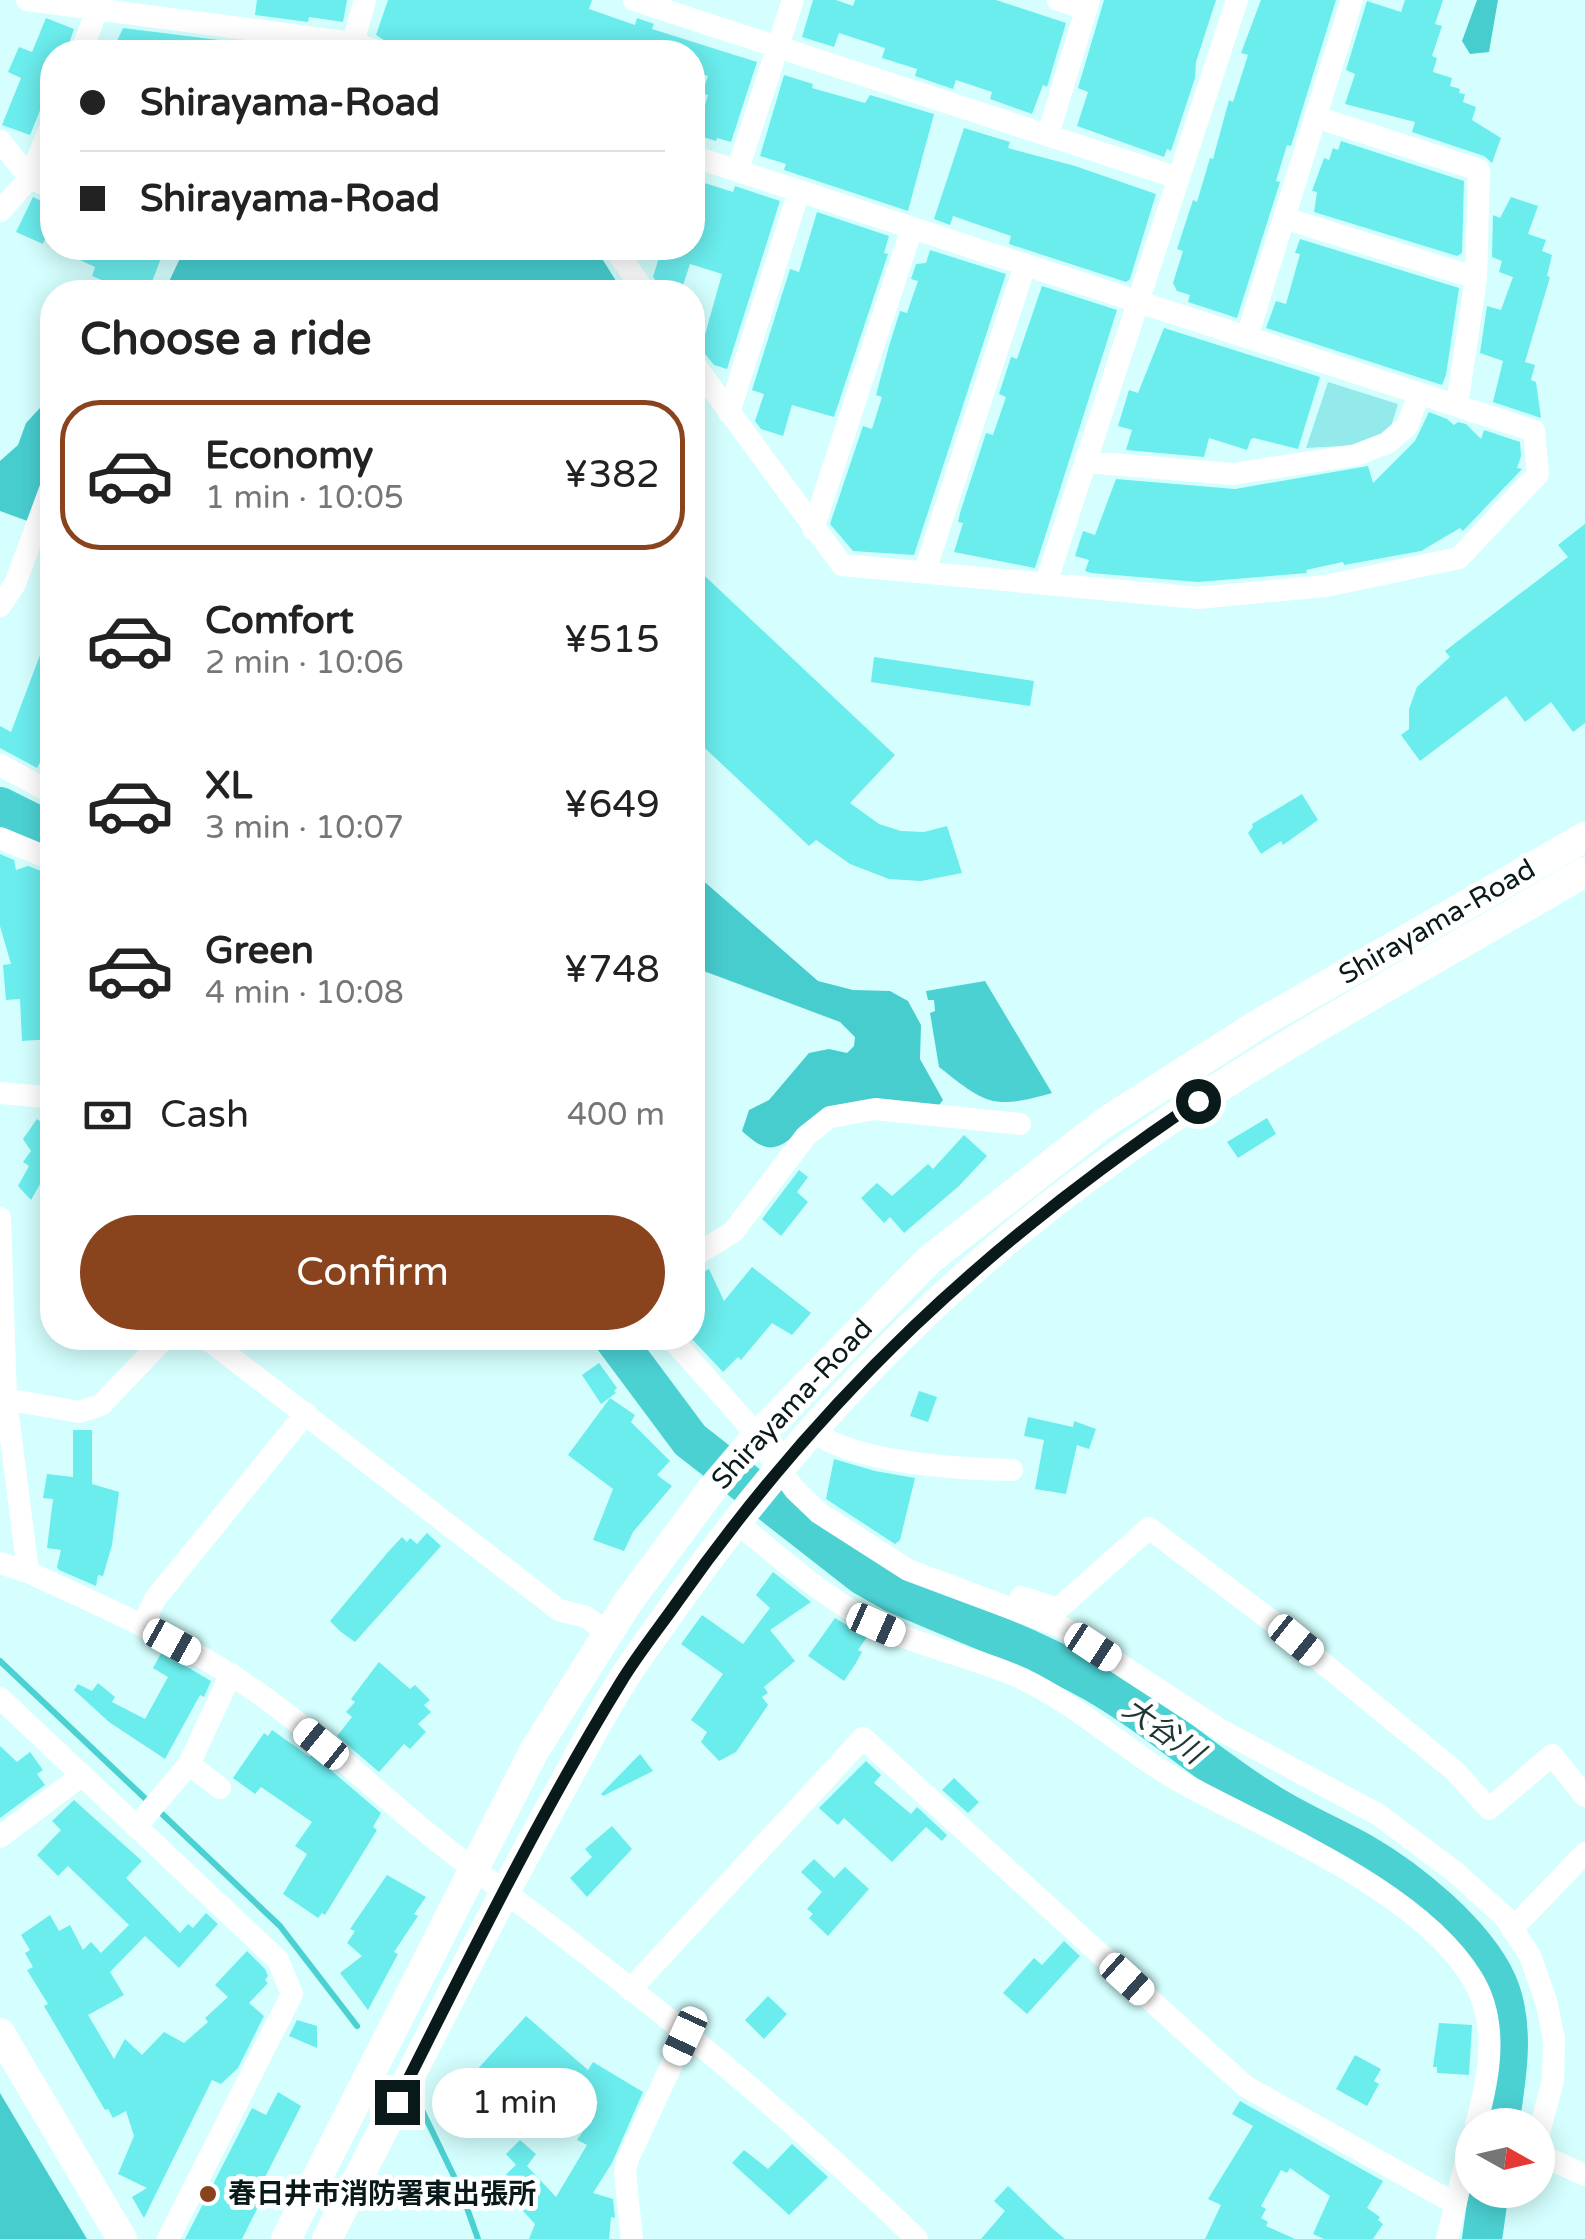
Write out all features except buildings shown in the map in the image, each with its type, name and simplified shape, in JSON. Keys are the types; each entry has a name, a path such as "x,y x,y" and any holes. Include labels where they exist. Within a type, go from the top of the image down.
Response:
{"street":[{"path":"26,0 100,5 241,40"},
{"path":"354,40 365,0"},
{"path":"738,169 793,0"},
{"path":"1048,135 1088,4 1058,0"},
{"path":"1046,583 1237,0"},
{"path":"1247,336 1352,0"},
{"path":"641,1 1178,178"},
{"path":"87,40 100,5"},
{"path":"1316,117 1480,170 1476,278 1457,405"},
{"path":"0,141 30,178 40,183"},
{"path":"0,210 30,178 40,153"},
{"path":"705,160 1534,430 1538,474 1459,558 1326,586 1217,598 842,565 705,379"},
{"path":"728,412 799,191"},
{"path":"1284,218 1476,278"},
{"path":"813,529 912,228"},
{"path":"925,571 1025,265"},
{"path":"1086,462 1233,474 1356,455 1386,443 1407,426 1419,394"},
{"path":"0,606 15,584 40,516"},
{"path":"0,765 40,782"},
{"name":"Shirayama-Road","path":"286,2239 534,1751 607,1632 716,1485 754,1441 930,1260 1104,1123 1257,1025 1585,837"},
{"path":"0,838 40,855"},
{"name":"Shirayama-Road","path":"326,2239 505,1890 622,1680 738,1517 812,1430 908,1329 967,1275 1028,1223 1123,1152 1265,1059 1585,872"},
{"path":"0,1093 40,1097"},
{"path":"705,1249 732,1232 806,1136 830,1116 875,1110 1020,1124"},
{"path":"0,1218 3,1399 28,1572"},
{"path":"3,1399 79,1412 101,1405 154,1350"},
{"path":"222,1350 559,1610 586,1617 607,1632"},
{"path":"681,1350 776,1471 819,1512 908,1570 1064,1628 1219,1729 1378,1815 1455,1872 1505,1916 1530,1956 1554,2039 1552,2080 1545,2108"},
{"path":"143,1625 155,1599 306,1414"},
{"path":"812,1430 832,1445 945,1468 1012,1470"},
{"path":"738,1517 808,1580 876,1625 1023,1679 1093,1719 1182,1783 1353,1872 1442,1938 1474,1980 1489,2025 1490,2064 1480,2108"},
{"path":"954,1588 984,1586 1058,1609 1148,1528 1269,1619 1455,1771 1489,1808 1552,1755 1585,1796"},
{"path":"0,1563 143,1625 231,1674 286,1714 802,2131 917,2239"},
{"path":"148,1813 189,1764 231,1674"},
{"path":"0,1698 82,1776 148,1813 278,1960 292,1994 168,2239"},
{"path":"630,1990 863,1738 1245,2086 1454,2203"},
{"path":"189,1764 220,1788"},
{"path":"0,1837 82,1776"},
{"path":"1512,1929 1585,1853"},
{"path":"0,2033 122,2239"},
{"path":"632,2239 625,2173 628,2161 685,2036"},
{"path":"1555,2161 1585,2174"},
{"path":"1447,2239 1455,2199"}],"shaded area":[{"path":"1477,0 1498,0 1489,52 1470,54 1462,41"},
{"path":"179,260 603,260 615,280 170,280"},
{"path":"1328,382 1398,404 1390,430 1359,445 1306,448"},
{"path":"40,408 40,526 0,511 0,461 18,445 26,423"},
{"path":"705,882 818,981 853,990 890,991 908,1001 921,1025 920,1059 943,1100 936,1109 801,1130 778,1146 758,1144 742,1131 749,1110 769,1100 809,1053 829,1049 847,1053 854,1046 855,1037 840,1022 705,971"},
{"path":"985,981 1052,1093 1016,1101 991,1100 968,1089 939,1067 930,1013 935,1011 934,1000 928,1000 926,991"},
{"path":"0,2093 87,2239 0,2239"}],"waterway":[{"name":"大谷川","path":"0,807 40,827"},
{"name":"大谷川","path":"623,1350 690,1440 863,1575 1094,1682 1268,1803 1380,1864 1439,1909 1487,1964 1503,2000 1508,2053 1501,2108"},
{"path":"0,1661 150,1803"},
{"path":"159,1811 280,1926 357,2026"},
{"path":"422,2110 461,2191 478,2239"},
{"name":"大谷川","path":"1482,2239 1486,2208"}],"place":[{"name":"春日井市消防署東出張所","path":"208,2194"}],"route":[{"path":"397,2102 505,1890 622,1680 741,1513 860,1379 967,1275 1028,1223 1198,1101"}]}
